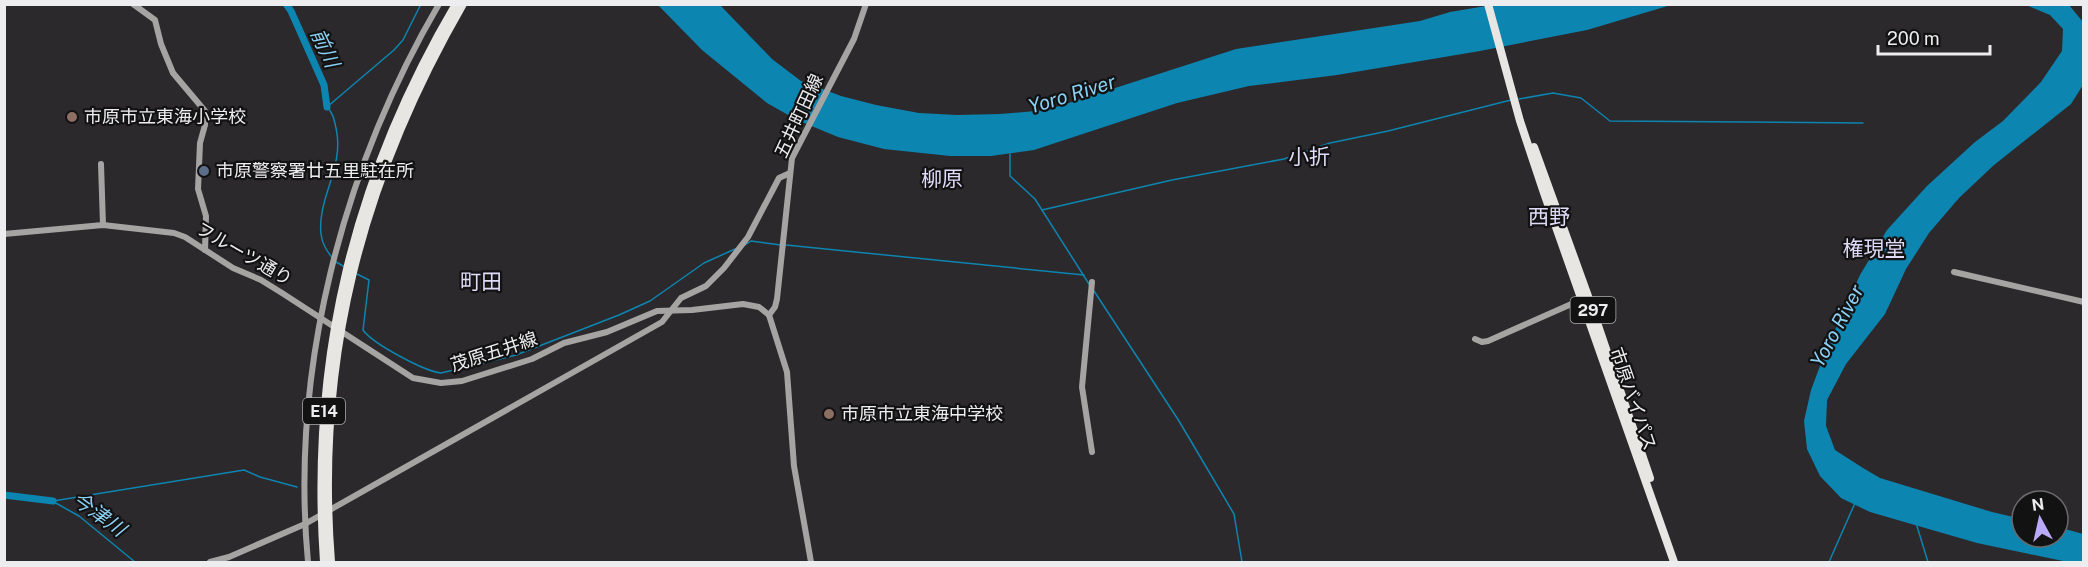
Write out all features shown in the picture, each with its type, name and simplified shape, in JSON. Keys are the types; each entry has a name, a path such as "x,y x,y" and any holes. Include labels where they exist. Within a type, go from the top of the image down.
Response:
{"highway":[{"name":"E14","path":"324,562 324,413 346,285 352,260 387,159 415,87 456,4"},
{"name":"E14","path":"431,55 463,4"},
{"name":"市原バイパス","path":"1488,4 1585,298 1677,562"},
{"name":"市原バイパス","path":"1493,4 1505,59"},
{"name":"E14","path":"325,524 331,562"}],"street":[{"path":"133,4 155,20 161,44 173,73 205,111 205,125 200,143 198,189 206,216 205,250"},
{"path":"308,562 305,524 308,421 321,318 332,270 362,171 387,106 439,4"},
{"name":"五井町田線","path":"769,315 777,299 790,173 795,152 854,39 866,4"},
{"path":"101,164 103,225"},
{"path":"210,562 305,524 662,322 681,298 706,286 724,268 748,237 779,178 790,173"},
{"name":"フルーツ通り","path":"4,234 103,225 174,233 185,237 233,268 268,284 321,318"},
{"path":"1954,272 2084,302"},
{"path":"1092,282 1082,387 1092,453"},
{"path":"1475,339 1482,342 1488,341 1585,298"},
{"name":"茂原五井線","path":"321,318 413,378 441,383 462,381 532,359 564,343 608,332 648,314 751,304 769,315"},
{"path":"769,315 787,372 794,466 811,562"}],"water":[{"path":"1498,4 1671,5 1587,30 1480,51 1337,75 1249,86 1177,103 1034,150 991,156 950,156 884,149 838,137 797,120 767,103 702,50 658,5 720,5 772,59 801,81 841,96 919,113 957,115 1047,110 1236,49 1420,21 1450,12"},
{"name":"Yoro River","path":"2026,5 2069,5 2083,22 2083,85 2071,104 1994,165 1959,198 1929,233 1906,269 1885,314 1846,364 1827,400 1826,426 1835,450 1880,478 2010,516 2010,549 2070,549 2070,530 2083,534 2083,562 2068,562 1977,543 1870,512 1841,498 1820,476 1807,449 1804,421 1811,390 1826,350 1860,275 1887,230 1927,186 1975,142 2003,121 2041,82 2062,51 2063,29 2050,15"}],"waterway":[{"name":"前川","path":"286,4 324,85 327,107"},
{"path":"333,259 321,234 323,208 337,156 338,142 334,119 327,107 394,50 403,40 421,4"},
{"path":"1519,99 1553,93 1581,98 1610,121 1863,123"},
{"path":"1042,210 1172,180 1284,159 1330,143 1511,100"},
{"path":"1010,154 1010,176 1035,199 1089,284"},
{"path":"745,245 751,241 781,245"},
{"path":"786,245 1084,275"},
{"path":"357,274 369,280 363,330 399,356 441,373 516,355 619,315 650,301 704,263 735,249"},
{"path":"336,262 345,267"},
{"path":"1094,291 1179,421 1234,514 1242,562"},
{"path":"53,501 244,470 297,487"},
{"name":"今津川","path":"4,495 53,501"},
{"name":"今津川","path":"54,502 79,516 135,562"},
{"path":"1829,562 1855,503"},
{"path":"1916,523 1928,562"}],"place":[{"name":"市原市立東海小学校","path":"72,117"},
{"name":"市原警察署廿五里駐在所","path":"204,171"},
{"name":"市原市立東海中学校","path":"829,414"}],"district":[{"name":"小折","path":"1309,157"},
{"name":"柳原","path":"942,179"},
{"name":"西野","path":"1549,217"},
{"name":"権現堂","path":"1874,249"},
{"name":"町田","path":"481,282"}]}
